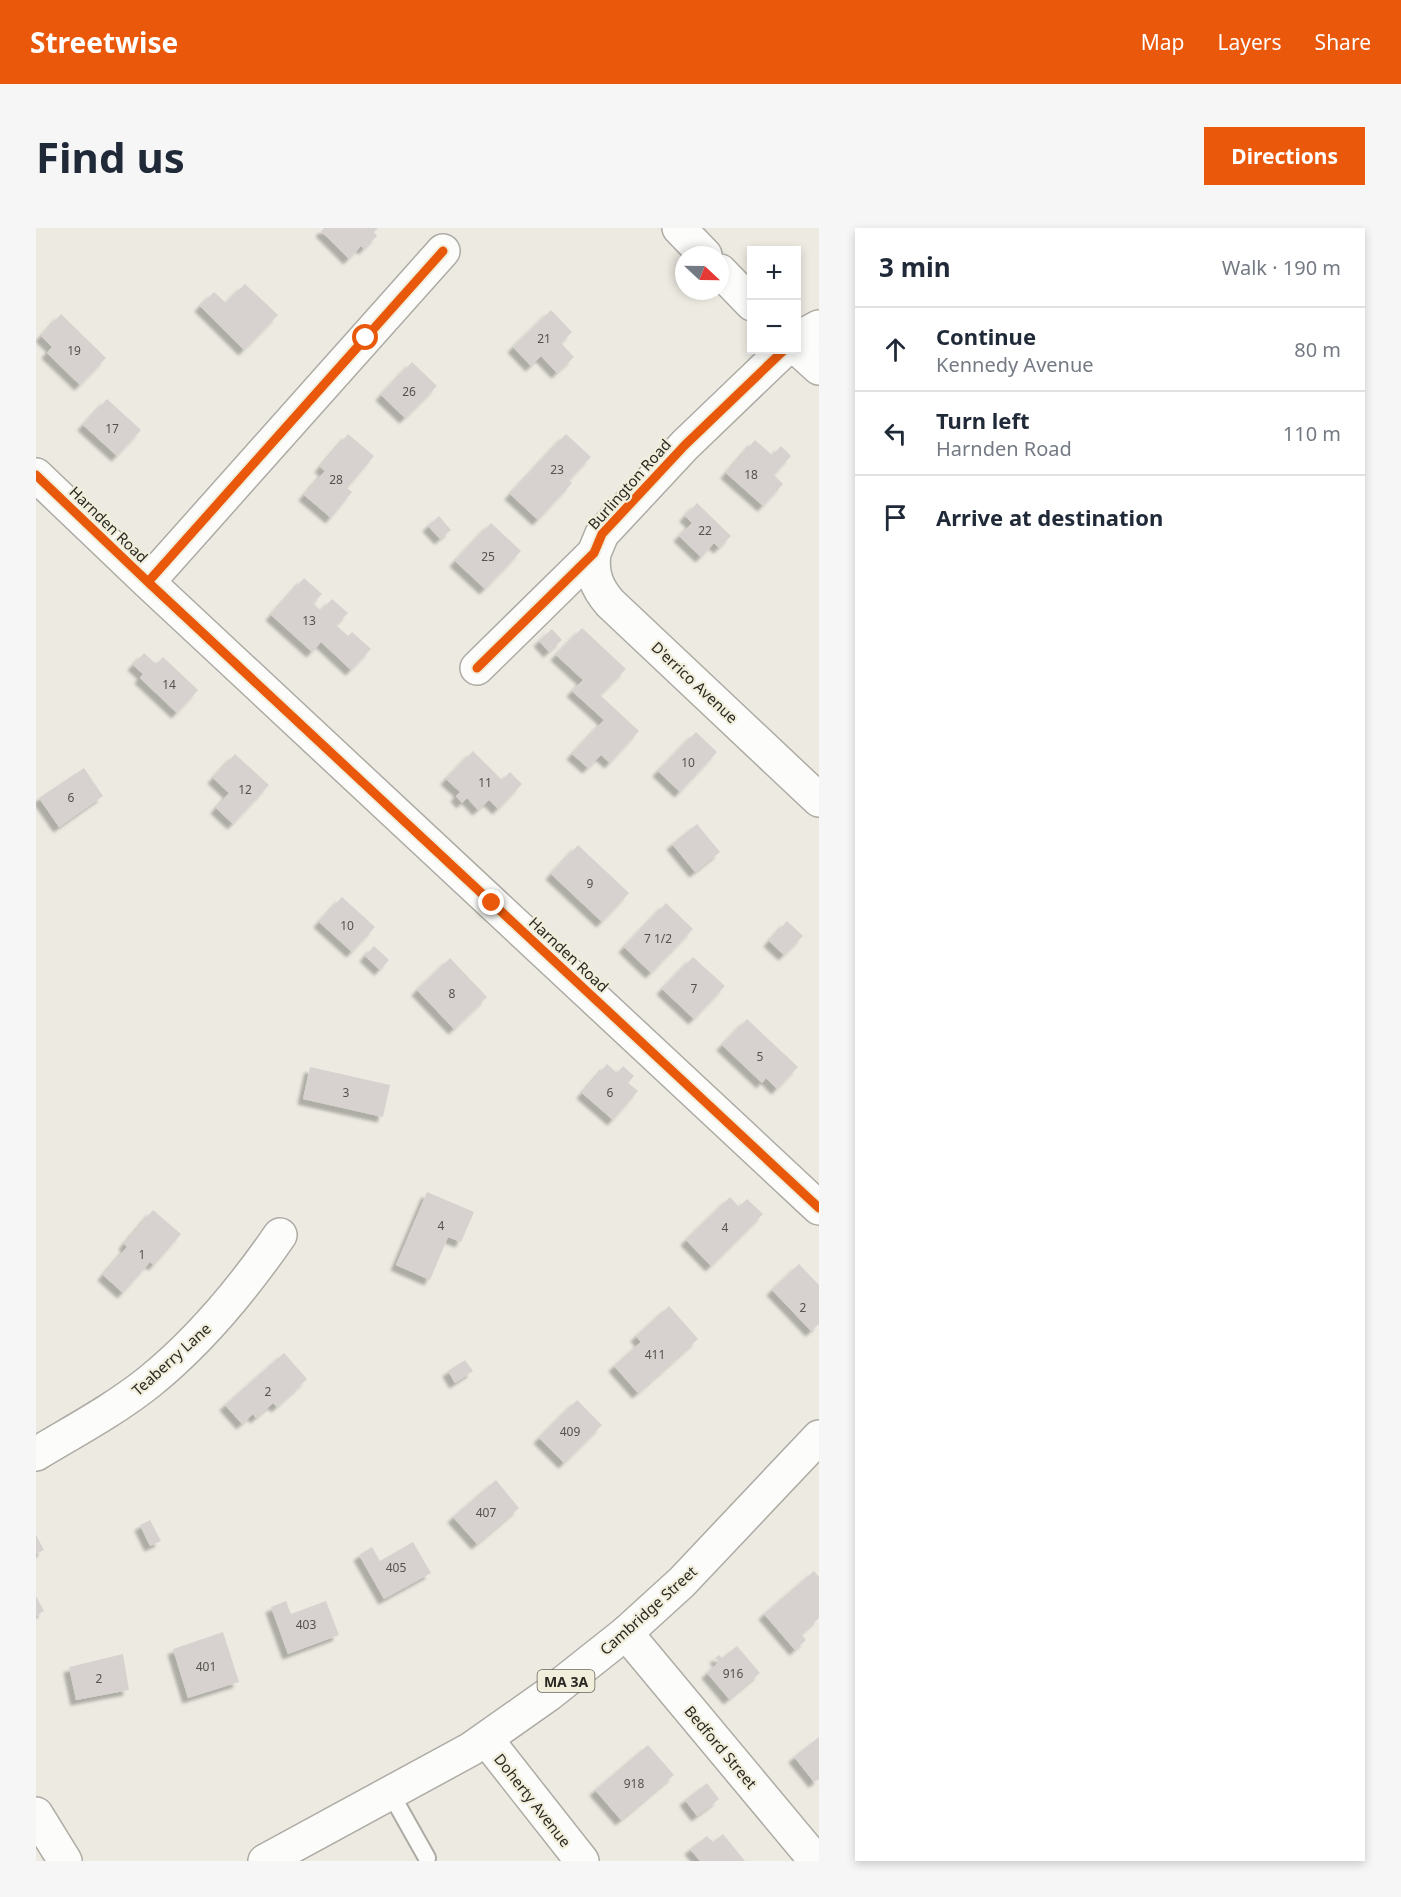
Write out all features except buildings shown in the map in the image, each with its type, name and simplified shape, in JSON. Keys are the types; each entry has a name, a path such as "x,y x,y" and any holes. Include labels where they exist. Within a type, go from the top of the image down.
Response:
{"street":[{"path":"679,228 696,246"},
{"path":"148,582 443,251"},
{"path":"729,280 748,300"},
{"path":"801,336 819,327"},
{"path":"801,352 819,368"},
{"name":"Burlington Road","path":"477,668 594,553 602,534 684,445 780,354"},
{"name":"Harnden Road","path":"36,475 819,1208"},
{"name":"D'errico Avenue","path":"594,553 592,570 602,593 610,603 819,800"},
{"name":"Teaberry Lane","path":"36,1454 116,1406 170,1365 249,1281 280,1235"},
{"name":"Cambridge Street","path":"265,1861 391,1794 486,1739 549,1694 626,1633 681,1582 819,1437"},
{"name":"Bedford Street","path":"626,1633 816,1861"},
{"name":"Doherty Avenue","path":"486,1739 582,1861"},
{"path":"36,1814 65,1861"}],"lane":[{"path":"391,1794 427,1858"}],"cycle path":[{"path":"148,582 443,251"},
{"path":"477,668 594,553 602,534 685,445 780,354"},
{"path":"36,475 819,1208"}],"route":[{"path":"366,338 148,582 492,903"}]}
